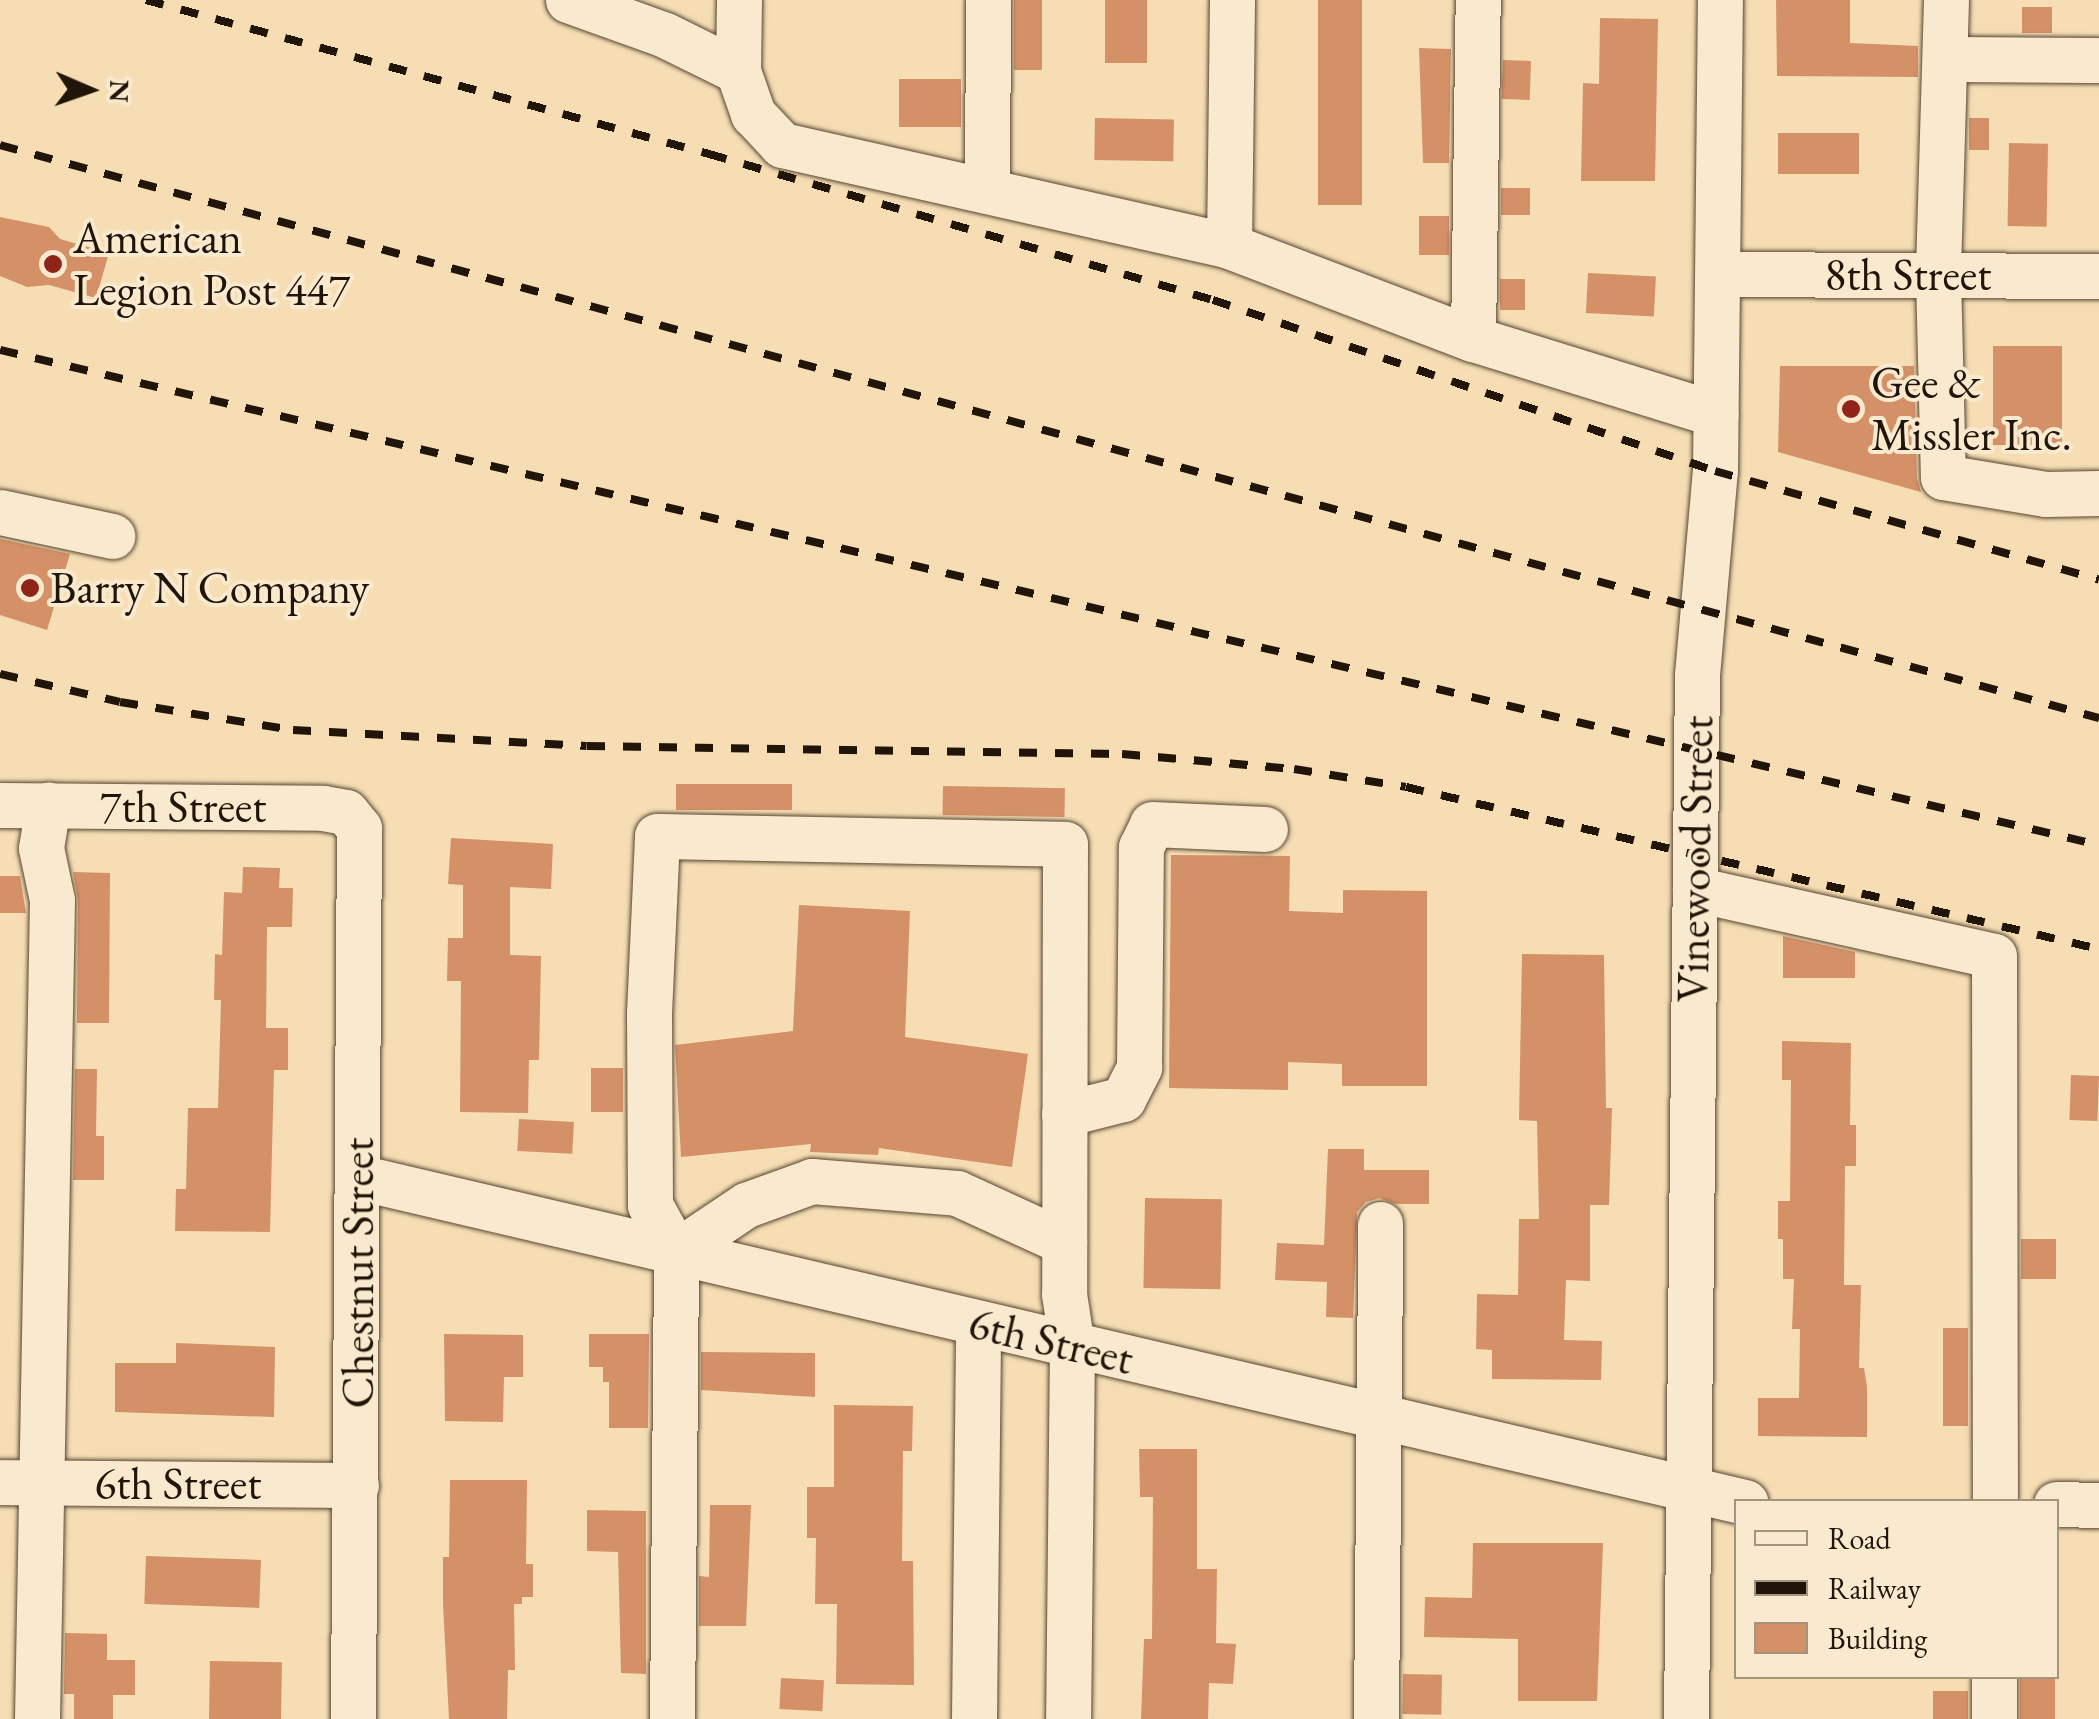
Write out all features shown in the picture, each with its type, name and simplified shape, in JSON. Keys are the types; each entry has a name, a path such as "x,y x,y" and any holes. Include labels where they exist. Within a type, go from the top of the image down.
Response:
{"street":[{"path":"568,0 666,35 738,71"},
{"path":"739,0 738,71 753,114 782,145 1230,246 1473,339 1716,414"},
{"path":"987,191 988,0"},
{"path":"1230,246 1232,0"},
{"path":"1473,339 1478,0"},
{"name":"Vinewood Street","path":"1686,1719 1697,675 1716,471 1720,0"},
{"path":"1946,0 1938,276 1943,477 2046,494 2099,492"},
{"path":"1946,59 2099,60"},
{"name":"8th Street","path":"1718,274 2099,276"},
{"path":"0,512 112,536"},
{"name":"7th Street","path":"0,805 323,808 346,812 359,828"},
{"path":"37,1719 20,1483 52,900 42,848 48,806"},
{"path":"1064,1114 1123,1099 1140,1067 1142,847 1152,824 1265,829"},
{"name":"Chestnut Street","path":"354,1719 359,828"},
{"path":"672,1719 676,1252 650,1205 648,1014 656,836 1064,844 1064,1294 1072,1346 1068,1719"},
{"path":"1695,889 1994,956 1994,1499"},
{"name":"6th Street","path":"358,1176 1734,1500"},
{"path":"676,1252 746,1205 812,1181 957,1193 1064,1242"},
{"path":"1376,1719 1380,1224"},
{"path":"974,1719 978,1324"},
{"name":"6th Street","path":"20,1483 356,1485"},
{"path":"2059,1504 2099,1505"},
{"path":"1994,1679 1994,1719"}],"building":[{"path":"1014,0 1042,0 1042,70 1014,70"},
{"path":"1105,0 1147,0 1147,63 1105,63"},
{"path":"1318,0 1362,0 1362,205 1318,205"},
{"path":"1776,0 1850,0 1850,43 1918,46 1918,77 1777,76"},
{"path":"2022,7 2052,7 2052,33 2022,33"},
{"path":"1600,18 1658,19 1655,181 1581,181 1583,83 1599,84"},
{"path":"1419,48 1451,49 1449,163 1423,163"},
{"path":"1503,60 1531,61 1530,100 1502,99"},
{"path":"899,79 961,79 961,127 899,127"},
{"path":"1095,118 1174,119 1173,161 1094,160"},
{"path":"1969,118 1989,118 1989,150 1969,150"},
{"path":"1778,133 1859,133 1859,174 1778,174"},
{"path":"2009,143 2048,144 2047,227 2008,226"},
{"path":"1501,188 1530,188 1530,215 1501,215"},
{"path":"1419,216 1449,216 1449,255 1419,255"},
{"name":"American Legion Post 447","path":"0,217 49,227 60,239 109,253 96,298 49,285 27,287 0,276"},
{"path":"1588,273 1656,277 1654,317 1586,313"},
{"path":"1500,279 1525,279 1525,310 1500,310"},
{"path":"1993,346 2062,346 2062,445 1993,445"},
{"name":"Gee & Missler Inc.","path":"1780,366 1914,366 1917,478 1921,492 1778,452"},
{"name":"Barry N Company","path":"0,539 70,554 47,630 0,615"},
{"path":"676,784 792,784 792,810 676,810"},
{"path":"943,786 1065,788 1064,817 942,815"},
{"path":"451,838 553,844 551,889 510,887 510,955 541,956 539,1060 529,1060 528,1113 460,1112 461,981 447,981 448,938 463,938 463,885 448,884"},
{"path":"1171,855 1290,856 1289,911 1343,913 1343,890 1427,891 1427,1086 1342,1086 1342,1064 1288,1062 1288,1090 1169,1088"},
{"path":"243,867 280,868 279,888 293,888 292,927 267,927 266,1028 288,1028 288,1070 274,1070 270,1232 175,1231 176,1189 186,1189 188,1108 218,1108 221,1000 214,1000 215,954 222,955 224,892 242,893"},
{"path":"73,872 110,873 109,1023 77,1023 78,900"},
{"path":"0,876 20,876 26,913 0,913"},
{"path":"799,905 910,911 905,1037 1028,1054 1012,1167 879,1148 878,1155 810,1152 811,1144 681,1157 675,1045 793,1031"},
{"path":"1783,936 1855,952 1855,978 1783,978"},
{"path":"1522,954 1604,955 1606,1108 1612,1108 1609,1205 1590,1205 1590,1281 1566,1280 1564,1340 1602,1341 1601,1380 1492,1379 1492,1350 1476,1349 1477,1294 1518,1295 1519,1219 1539,1219 1537,1121 1519,1120"},
{"path":"1782,1041 1851,1043 1850,1125 1856,1125 1856,1166 1845,1166 1844,1285 1861,1285 1859,1368 1864,1368 1867,1387 1867,1437 1758,1436 1758,1398 1799,1398 1800,1329 1792,1329 1794,1279 1783,1279 1783,1239 1778,1239 1778,1201 1790,1201 1791,1080 1782,1080"},
{"path":"591,1068 623,1068 623,1112 591,1112"},
{"path":"75,1069 97,1069 96,1136 104,1136 104,1180 73,1180"},
{"path":"2071,1075 2099,1076 2097,1121 2069,1120"},
{"path":"519,1119 574,1122 572,1154 517,1151"},
{"path":"1328,1149 1364,1149 1364,1170 1429,1170 1429,1204 1396,1204 1379,1198 1366,1202 1357,1212 1353,1318 1326,1317 1327,1282 1275,1280 1277,1243 1324,1245"},
{"path":"1145,1198 1222,1199 1220,1289 1143,1288"},
{"path":"2021,1239 2056,1239 2056,1279 2021,1279"},
{"path":"1943,1328 1968,1328 1968,1426 1943,1426"},
{"path":"444,1334 523,1335 523,1377 504,1377 503,1422 445,1421"},
{"path":"589,1334 649,1334 648,1428 609,1428 609,1382 603,1382 603,1367 589,1367"},
{"path":"176,1343 275,1347 274,1417 115,1412 115,1363 176,1363"},
{"path":"701,1352 815,1353 815,1397 701,1390"},
{"path":"834,1405 913,1406 912,1451 903,1451 902,1561 913,1561 914,1685 836,1684 837,1604 815,1604 816,1538 807,1538 807,1487 834,1487"},
{"path":"1139,1449 1197,1449 1197,1569 1217,1569 1216,1643 1236,1644 1233,1684 1209,1683 1208,1719 1141,1719 1144,1639 1152,1639 1153,1497 1140,1497"},
{"path":"450,1480 527,1480 526,1564 533,1564 533,1597 522,1597 522,1604 514,1604 515,1670 508,1670 507,1719 449,1719 443,1557 449,1557"},
{"path":"710,1505 751,1505 746,1626 699,1626 699,1576 709,1577"},
{"path":"587,1510 646,1511 646,1674 621,1673 618,1552 587,1551"},
{"path":"1473,1543 1603,1543 1597,1701 1518,1701 1518,1639 1424,1637 1425,1597 1472,1598"},
{"path":"146,1556 261,1560 259,1608 144,1604"},
{"path":"65,1633 107,1634 107,1660 135,1660 135,1695 113,1695 113,1719 74,1719 74,1694 64,1694"},
{"path":"210,1661 282,1662 281,1719 209,1719"},
{"path":"1403,1674 1442,1675 1441,1715 1402,1714"},
{"path":"781,1678 824,1680 822,1711 779,1709"},
{"path":"2020,1679 2055,1679 2055,1719 2020,1719"},
{"path":"1933,1691 1968,1691 1968,1719 1933,1719"}],"railway":[{"path":"146,0 709,154 1213,300 1715,471 2099,580"},
{"path":"0,145 2099,718"},
{"path":"0,350 2099,845"},
{"path":"0,674 120,702 293,730 587,746 1122,754 1294,769 1406,787 2099,949"}],"place":[{"name":"American Legion Post 447","path":"53,264"},
{"name":"Gee & Missler Inc.","path":"1851,409"},
{"name":"Barry N Company","path":"30,588"}]}
